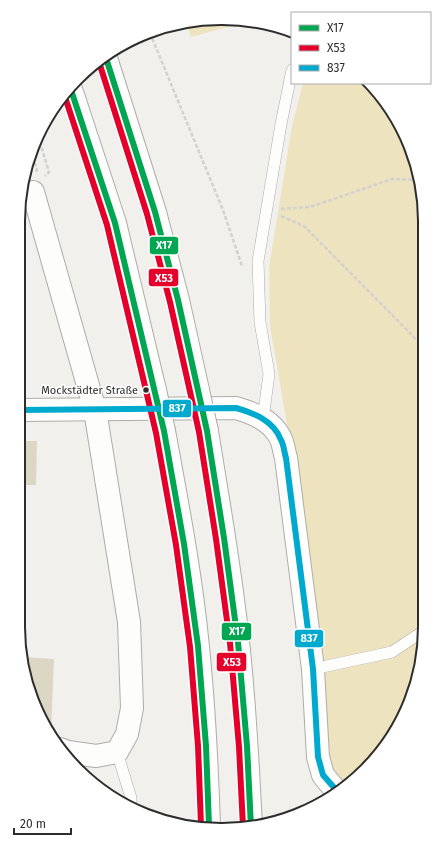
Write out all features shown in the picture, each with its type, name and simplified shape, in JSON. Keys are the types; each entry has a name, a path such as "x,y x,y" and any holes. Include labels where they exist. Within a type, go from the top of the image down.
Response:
{"main road":[{"path":"107,62 155,212 178,300 207,431 224,538 238,642 247,746 251,820"},
{"path":"73,94 115,223 164,431 184,544 198,646 206,746 209,823"},
{"path":"33,192 95,410 129,622 132,708 127,734 117,752 96,756 71,752"},
{"path":"25,410 236,408 249,412 263,419 272,426 280,438 286,458 313,669 318,758 323,775 334,788"}],"lane":[{"path":"263,419 268,374 260,322 258,261 281,124 291,75"},
{"path":"313,669 392,652 418,634"},
{"path":"117,752 131,801"}],"path":[{"path":"152,37 223,210 243,270"},
{"path":"33,192 49,172 41,145"},
{"path":"267,210 310,206 392,180 413,180"},
{"path":"267,210 304,226 418,340"}],"shaded area":[{"path":"209,25 234,25 191,37 188,28"},
{"path":"303,84 361,84 385,112 398,135 408,158 418,209 418,639 414,665 408,690 392,725 385,736 369,756 351,774 324,795 314,581 270,326 269,267 292,126"}],"building":[{"path":"25,441 37,441 36,485 25,485"},
{"path":"28,657 54,659 51,725 35,690"}],"transit line":[{"name":"X17","path":"107,62 155,212 178,300 207,431 224,538 238,642 247,746 251,820"},
{"name":"X53","path":"101,67 147,214 170,302 199,432 216,539 230,643 239,747 243,822"},
{"name":"X17","path":"72,94 115,223 164,431 184,544 198,646 206,746 209,823"},
{"name":"X53","path":"66,101 107,225 156,433 176,545 190,647 198,746 201,822"},
{"name":"837","path":"25,410 236,408 256,415 274,428 282,442 286,458 313,669 318,757 323,775 334,788"}],"place":[{"name":"Mockstädter Straße","path":"146,390"}]}
